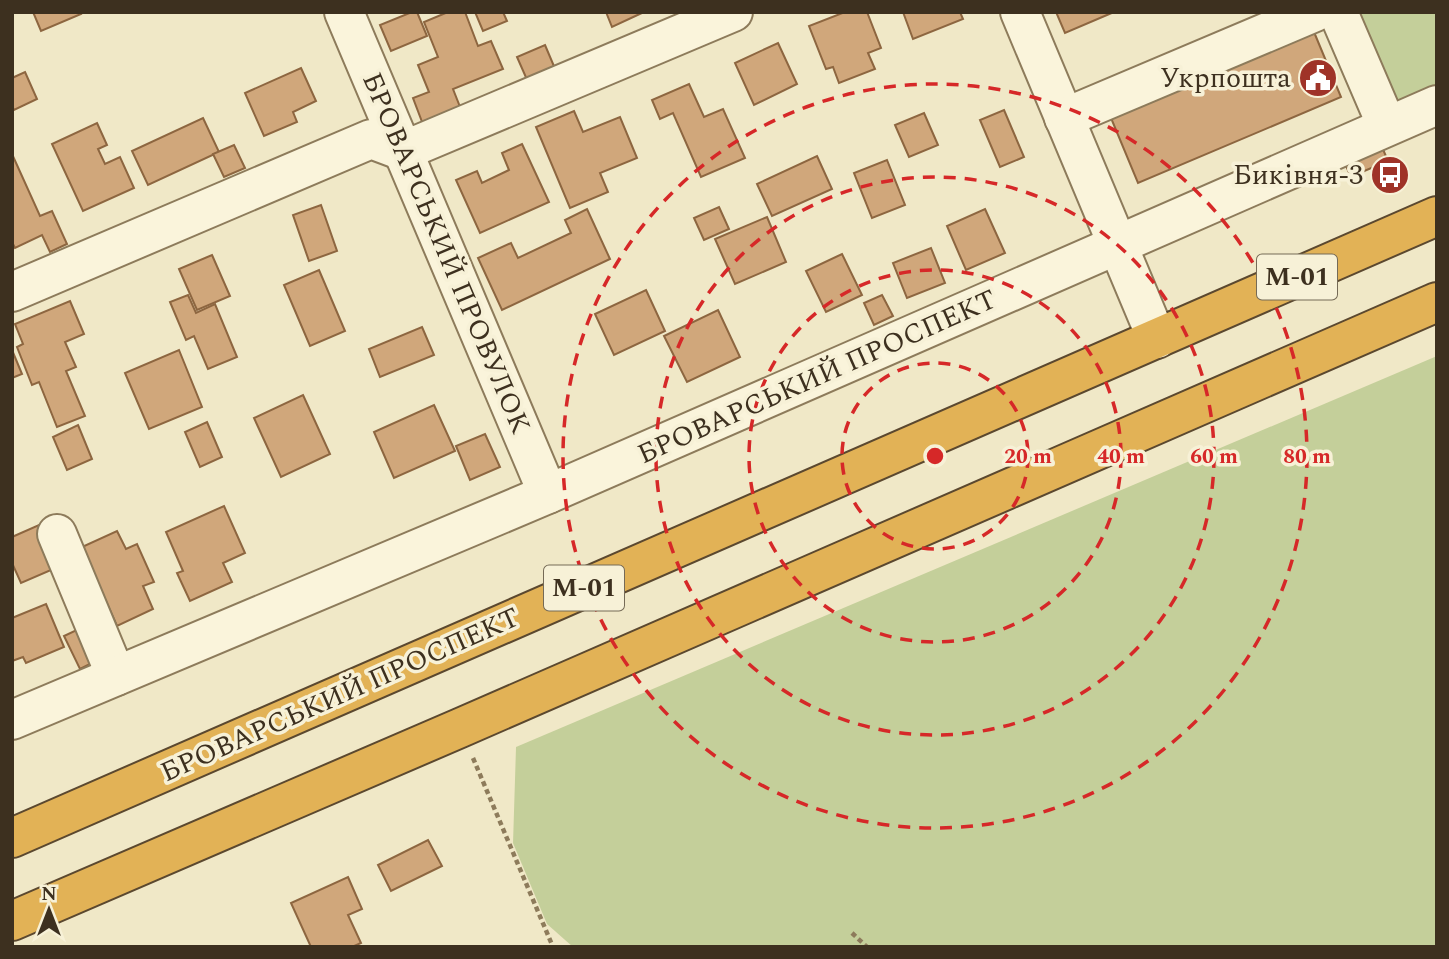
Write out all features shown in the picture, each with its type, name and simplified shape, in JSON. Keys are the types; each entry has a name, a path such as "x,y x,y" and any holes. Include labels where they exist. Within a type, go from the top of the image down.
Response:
{"highway":[{"name":"БРОВАРСЬКИЙ ПРОСПЕКТ","path":"12,838 1437,216"},
{"name":"М-01","path":"12,921 1437,302"}],"street":[{"name":"БРОВАРСЬКИЙ ПРОВУЛОК","path":"344,12 548,494"},
{"path":"12,292 371,139 403,151 733,12"},
{"path":"1020,12 1157,338"},
{"path":"1064,118 1315,12"},
{"path":"1338,12 1387,126"},
{"name":"БРОВАРСЬКИЙ ПРОСПЕКТ","path":"12,720 548,494 1437,105"},
{"path":"57,534 116,676"}],"path":[{"path":"460,728 552,947"},
{"path":"852,933 867,947"}],"green space":[{"path":"1352,12 1437,12 1437,93 1393,111"},
{"path":"1437,356 1437,947 573,947 547,924 513,843 516,747"}],"building":[{"path":"33,12 80,12 81,14 41,31"},
{"path":"417,12 427,36 391,51 380,25"},
{"path":"448,12 465,12 478,46 491,41 503,69 453,89 462,112 424,127 413,98 429,92 418,65 438,57 424,22"},
{"path":"475,12 503,12 507,21 483,31"},
{"path":"606,12 644,12 612,27"},
{"path":"845,12 867,12 881,48 868,53 875,69 839,83 833,67 826,69 809,26"},
{"path":"903,12 960,12 963,19 913,39"},
{"path":"1056,12 1114,12 1065,33"},
{"path":"1314,32 1341,97 1138,183 1111,118"},
{"path":"778,43 797,84 754,105 735,63"},
{"path":"545,45 556,71 528,82 517,57"},
{"path":"301,68 316,101 293,112 297,122 264,136 245,93"},
{"path":"25,72 37,99 14,110 12,78"},
{"path":"689,84 704,117 723,109 745,158 701,177 673,113 660,119 652,100"},
{"path":"1004,110 1024,157 1000,167 980,120"},
{"path":"574,111 583,132 620,117 637,158 600,173 608,192 570,208 536,127"},
{"path":"924,113 938,145 909,157 895,125"},
{"path":"203,118 219,152 148,185 132,151"},
{"path":"97,123 107,145 98,149 105,164 120,157 134,188 83,211 52,144"},
{"path":"1379,140 1388,161 1362,172 1360,169 1349,173 1343,158"},
{"path":"522,144 549,202 480,233 456,180 477,171 482,183 509,170 502,153"},
{"path":"234,145 245,168 224,177 213,154"},
{"path":"12,154 40,216 52,211 67,244 50,252 42,235 15,248 12,242"},
{"path":"817,156 832,189 772,216 757,184"},
{"path":"887,160 905,205 872,218 854,173"},
{"path":"321,205 337,251 309,261 293,215"},
{"path":"719,207 729,229 704,240 694,218"},
{"path":"587,209 610,259 502,310 478,258 511,243 518,258 571,233 565,220"},
{"path":"985,209 1005,253 966,270 947,226"},
{"path":"767,217 786,262 735,284 715,239"},
{"path":"931,248 945,283 907,298 893,263"},
{"path":"842,254 862,295 826,312 806,271"},
{"path":"212,255 230,296 197,310 179,269"},
{"path":"319,270 345,331 310,346 284,285"},
{"path":"646,290 665,331 614,355 595,314"},
{"path":"188,295 196,313 215,304 237,357 208,369 194,336 186,340 170,302"},
{"path":"882,295 893,316 874,325 864,303"},
{"path":"70,301 84,334 65,342 76,367 66,371 85,416 57,427 39,382 32,385 17,347 23,344 15,324"},
{"path":"718,310 740,357 687,382 664,336"},
{"path":"422,327 434,355 380,377 369,349"},
{"path":"12,350 22,374 12,378"},
{"path":"179,350 202,407 149,429 125,373"},
{"path":"303,395 330,454 281,477 254,418"},
{"path":"434,405 455,451 394,478 374,432"},
{"path":"207,422 222,457 200,467 185,432"},
{"path":"78,425 92,459 67,470 53,437"},
{"path":"485,434 500,467 470,480 456,446"},
{"path":"224,506 245,553 223,563 232,582 190,601 177,573 183,571 166,532"},
{"path":"39,525 58,567 21,583 12,563 12,537"},
{"path":"117,531 126,549 137,544 154,582 143,586 153,609 117,626 82,547"},
{"path":"46,604 64,647 26,663 23,657 12,661 12,618"},
{"path":"83,627 98,660 80,669 64,636"},
{"path":"428,840 442,866 391,891 378,865"},
{"path":"348,877 362,909 348,915 361,943 352,947 311,947 291,903"}],"place":[{"name":"Укрпошта","path":"1318,78"},
{"name":"Бикiвня-3","path":"1390,175"}]}
